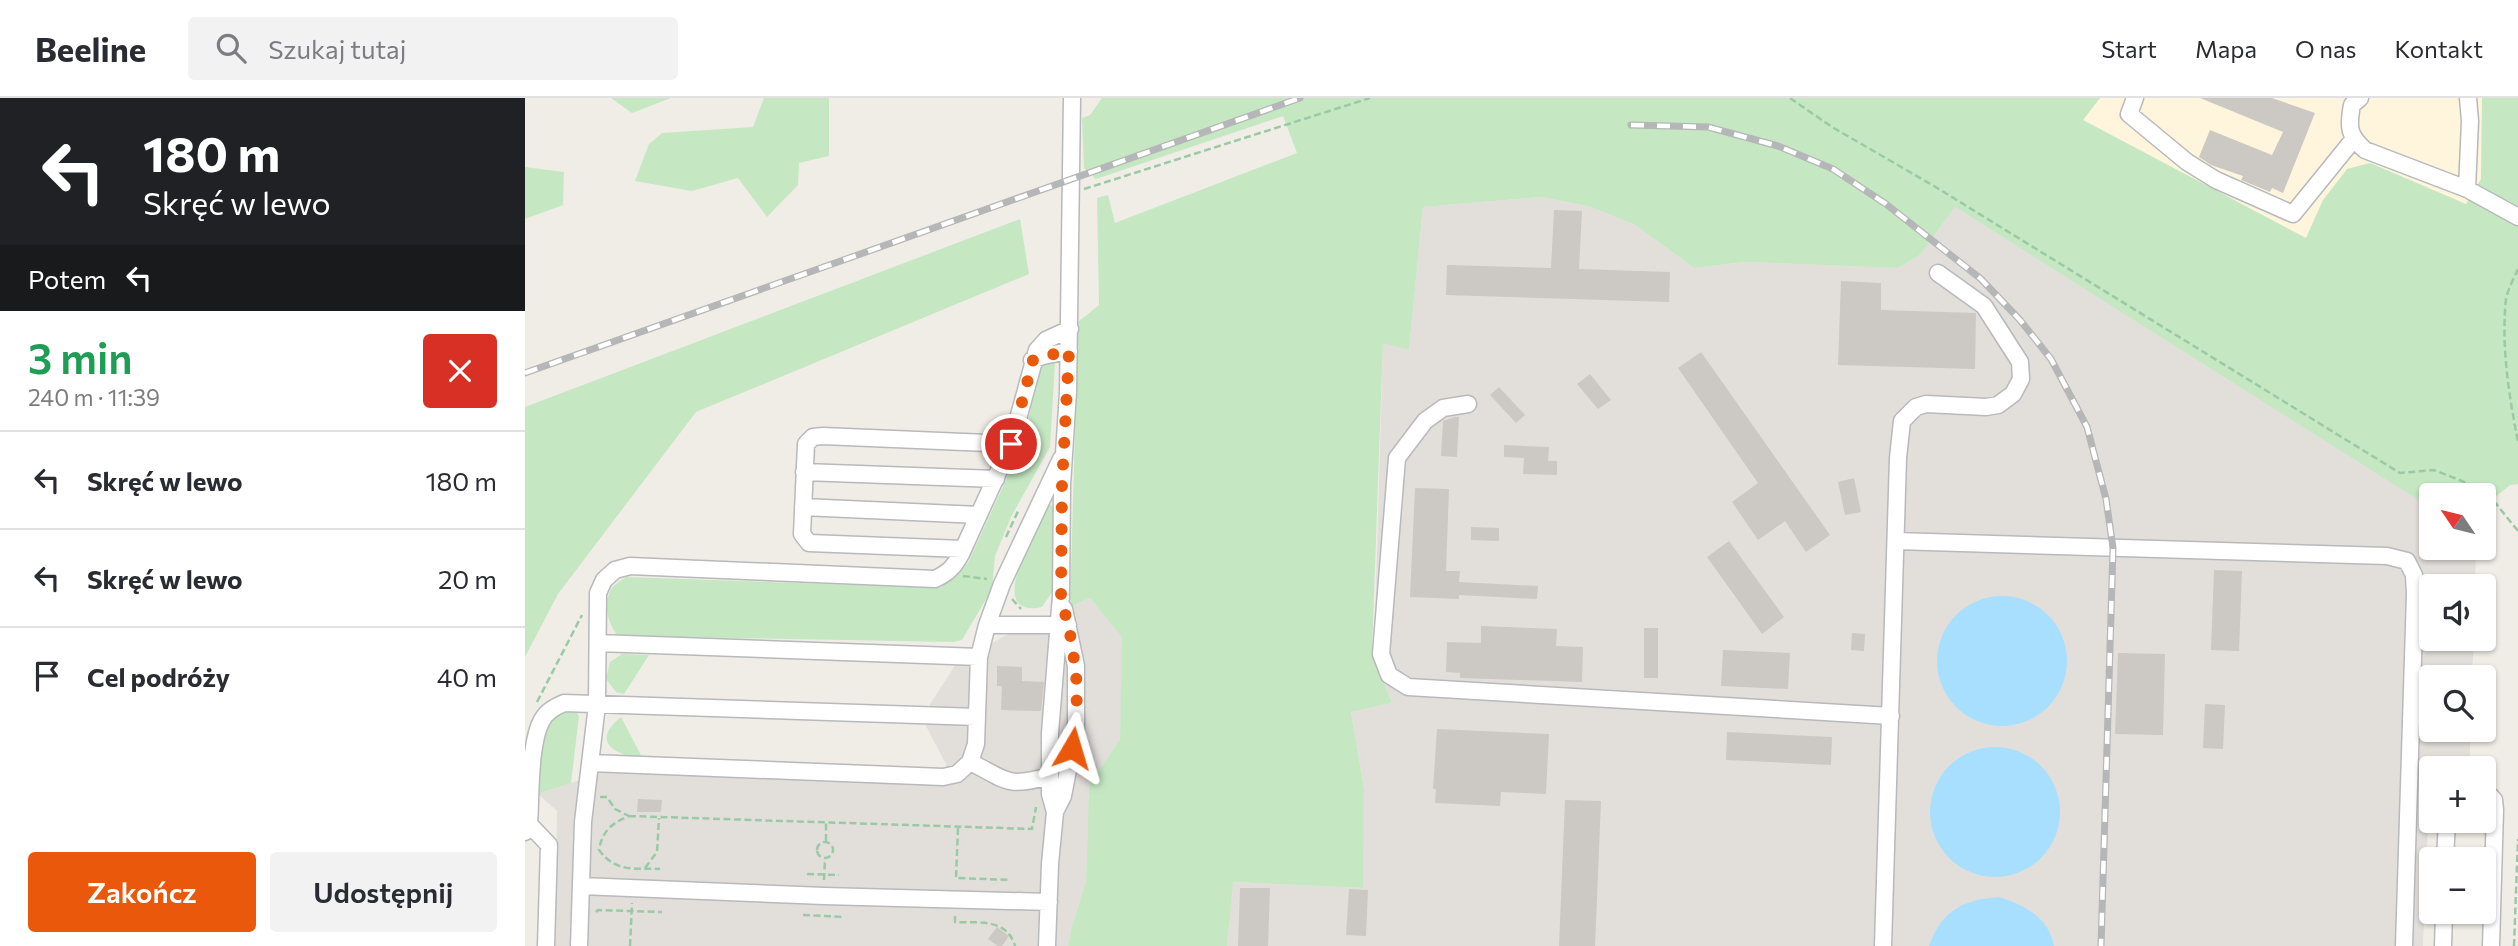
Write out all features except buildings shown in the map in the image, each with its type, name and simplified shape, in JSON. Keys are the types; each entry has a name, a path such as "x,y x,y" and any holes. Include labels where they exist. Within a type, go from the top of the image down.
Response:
{"street":[{"path":"1047,946 1055,812 1050,794 1051,733 1063,625 1062,485 1070,329 1072,98"},
{"path":"2136,98 2129,114 2187,162 2216,180 2293,214 2354,140"},
{"path":"2360,98 2352,105 2349,124 2354,140 2365,150 2467,189 2518,216"},
{"path":"2465,99 2470,121 2467,189"},
{"path":"1883,946 1899,431 1902,421 1916,407 1926,404 1986,407 1998,405 2013,394 2021,379 2020,362 1984,306 1938,274"},
{"path":"579,946 583,822 597,705 598,593 604,580 615,570 630,566 935,579 953,568 996,479 1011,444 1037,350 1046,340 1070,329"},
{"path":"1033,360 1069,351"},
{"path":"1468,404 1443,408 1425,421 1397,458 1381,654 1389,675 1408,687 1891,716"},
{"path":"964,549 809,542 802,534 806,444 813,437 1011,444"},
{"path":"591,763 943,777 957,774 970,762 976,744 979,657 987,625 1002,584 1064,454"},
{"path":"804,472 996,479"},
{"path":"803,507 979,515"},
{"path":"1896,541 2386,556 2407,561 2414,575 2415,594 2404,946"},
{"path":"987,625 1063,625"},
{"path":"1055,812 1063,796 1076,729 1077,676 1063,625"},
{"path":"598,643 979,657"},
{"path":"546,946 549,845 527,828 535,739 542,720 551,709 564,703 977,717"},
{"path":"970,762 1006,782 1019,783 1050,776"},
{"path":"2491,946 2494,833"},
{"path":"581,886 1049,902"},
{"path":"2443,946 2444,924"}],"path":[{"path":"1071,193 1370,98"},
{"path":"1790,98 1832,127 1934,186 2400,472 2434,470 2485,490 2518,531"},
{"path":"2518,269 2506,297 2505,339 2510,399 2518,442"},
{"path":"1003,544 1023,502"},
{"path":"955,578 961,576 992,579"},
{"path":"1011,595 1013,602 1023,611"},
{"path":"535,704 583,614"},
{"path":"596,796 607,797 615,809 629,817 1032,830 1035,799"},
{"path":"629,817 609,828 600,841 599,850 615,865 660,869"},
{"path":"645,868 657,852 659,818"},
{"path":"825,859 819,856 817,849 825,842 826,823"},
{"path":"958,827 955,922 996,925 1011,935 1015,946"},
{"path":"2514,946 2518,839"},
{"path":"825,842 832,845 834,850 831,856 825,859"},
{"path":"824,874 825,859"},
{"path":"807,874 839,875"},
{"path":"956,878 1011,880"},
{"path":"630,946 632,897"},
{"path":"593,916 598,910 662,912"},
{"path":"803,915 844,917"}],"shaded area":[{"path":"2100,98 2482,98 2481,179 2466,204 2371,163 2323,200 2306,238 2083,120"},
{"path":"1542,197 1591,207 1635,225 1694,268 1745,262 1898,268 1920,255 1955,207 2419,499 2419,560 2476,560 2475,574 2419,574 2419,651 2473,651 2473,665 2419,665 2419,742 2470,742 2470,756 2419,756 2419,833 2427,833 2427,847 2419,847 2419,924 2424,924 2423,946 1227,946 1232,882 1362,888 1364,788 1351,712 1392,703 1374,657 1383,342 1409,350 1423,207"},
{"path":"1090,598 1123,637 1120,739 1089,785 1086,883 1068,946 555,946 557,811 538,794 643,759 944,768 947,766 926,726 930,704 956,664 1008,634"}],"green space":[{"path":"611,98 671,98 632,113"},
{"path":"764,98 829,98 829,156 799,163 798,185 767,217 738,178 692,191 635,181 649,144 662,133 753,127"},
{"path":"1102,98 2100,98 2083,120 2306,238 2323,200 2347,169 2370,163 2466,204 2481,179 2482,98 2518,98 2518,484 2510,485 2496,496 2496,483 2419,483 2419,500 1955,207 1920,255 1898,268 1745,262 1694,268 1635,225 1591,207 1542,197 1423,207 1409,350 1383,343 1372,652 1392,703 1351,712 1364,788 1363,888 1233,882 1227,946 1068,946 1086,882 1089,785 1120,739 1122,637 1090,598 1070,607 1078,322 1099,305 1097,198 1108,195 1115,223 1297,153 1283,116 1096,179 1084,168 1082,118 1090,115"},
{"path":"525,167 564,172 563,205 525,219"},
{"path":"1020,219 1029,274 696,412 558,594 525,657 525,407"},
{"path":"1045,363 1055,363 1050,447 1011,517 995,556 992,589 962,640 953,642 618,636 614,631 607,613 607,600 612,588 626,577 940,588 968,563 1027,429 1037,372"},
{"path":"1049,504 1053,506 1052,592 1042,607 1024,607 1016,599 1015,585 1019,568"},
{"path":"622,654 649,655 624,694 616,692 606,679 610,662"},
{"path":"559,712 577,713 579,716 571,783 538,794 544,734 550,719"},
{"path":"621,717 643,759 623,754 610,746 607,734"}],"water":[{"path":"2002,596 2027,601 2048,615 2062,636 2067,661 2062,686 2048,707 2027,721 2002,726 1977,721 1956,707 1942,686 1937,661 1942,636 1956,615 1977,601"},
{"path":"1995,747 2020,752 2041,766 2055,787 2060,812 2055,837 2041,858 2020,872 1995,877 1970,872 1949,858 1935,837 1930,812 1935,787 1949,766 1970,752"},
{"path":"1999,897 2026,908 2041,920 2047,927 2054,946 1929,946 1940,924 1955,909 1986,898"}],"railway":[{"path":"525,373 1300,98"},
{"path":"1631,125 1708,127 1778,146 1833,169 1886,204 1981,279 2020,320 2051,359 2087,427 2106,499 2113,548 2101,946"}],"route":[{"path":"1011,444 1033,360 1069,351 1062,485 1061,596 1076,666 1076,729 1072,748"}]}
